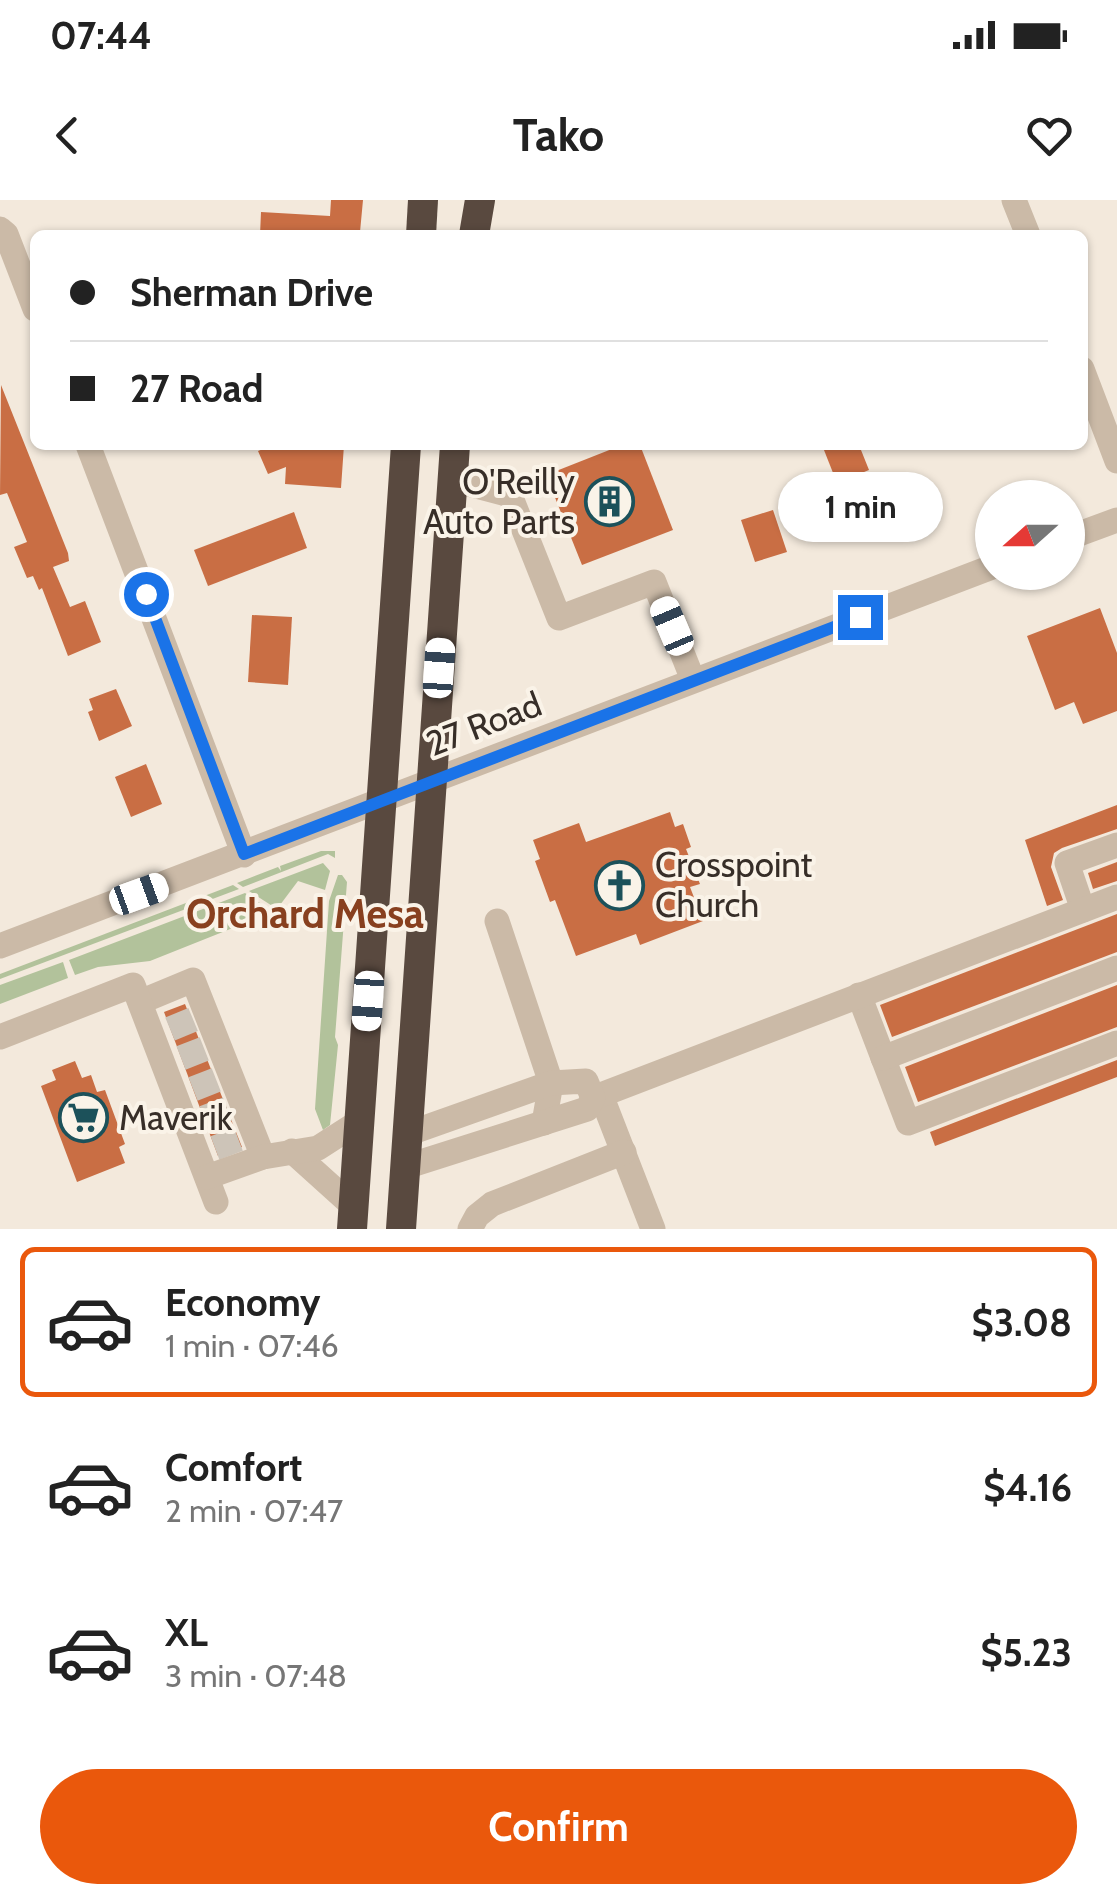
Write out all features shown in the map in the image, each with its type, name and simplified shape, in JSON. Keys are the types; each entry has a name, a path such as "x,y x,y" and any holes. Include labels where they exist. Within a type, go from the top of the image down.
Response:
{"highway":[{"path":"421,230 424,200"},
{"path":"472,200 472,230"},
{"path":"473,230 480,200"},
{"path":"352,1217 406,450"},
{"path":"401,1229 455,450"}],"street":[{"path":"1014,200 1026,230"},
{"path":"0,229 6,234 30,296"},
{"path":"1088,385 1117,461"},
{"path":"90,450 244,854"},
{"path":"453,480 510,495 559,618 654,582 693,680"},
{"path":"1085,532 1117,520"},
{"name":"27 Road","path":"0,946 975,573"},
{"path":"1084,910 1067,863 1117,844"},
{"path":"406,1167 587,1109 597,1096 1117,897"},
{"path":"497,921 551,1083 544,1122"},
{"path":"883,1058 1117,968"},
{"path":"140,1002 193,980 203,1016 254,1143"},
{"path":"0,1037 133,985 161,1032 195,1122 216,1202"},
{"path":"859,994 908,1123 1117,1043"},
{"path":"407,1134 551,1083 586,1081 624,1152 653,1229"},
{"path":"207,1160 254,1143 292,1151 318,1148 360,1121"},
{"path":"292,1151 352,1217"},
{"path":"470,1229 492,1204 624,1152"}],"green space":[{"path":"321,851 335,851 335,858 328,854 243,887 237,883 278,867 281,871 280,866"},
{"path":"323,863 330,871 325,890 298,881 277,909 249,891"},
{"path":"338,875 347,882 335,1037 338,1045 330,1125 323,1130 315,1109 329,901"},
{"path":"233,885 239,889 0,979 0,974"},
{"path":"245,893 273,912 150,961 98,967 75,975 69,960"},
{"path":"63,962 68,978 0,1004 0,985"}],"building":[{"path":"331,200 363,200 360,230 260,230 261,212 330,216"},
{"path":"1,385 68,553 69,561 53,567 70,607 85,601 101,642 68,656 42,588 39,590 33,576 27,578 14,547 27,542 7,493 0,495"},
{"path":"344,450 341,488 285,484 286,467 268,474 258,451"},
{"name":"O'Reilly Auto Parts","path":"609,450 642,450 673,530 582,565 546,475"},
{"path":"824,450 861,450 869,470 837,483"},
{"path":"773,510 787,552 755,562 741,520"},
{"path":"294,512 307,548 208,586 194,550"},
{"path":"1100,608 1117,653 1117,711 1083,724 1074,702 1055,710 1027,636"},
{"path":"252,615 292,617 288,685 248,682"},
{"path":"116,689 132,726 99,741 88,712 93,710 89,699"},
{"path":"146,764 162,804 131,817 115,777"},
{"path":"1117,805 1117,829 1054,853 1051,867 1063,900 1047,906 1025,840"},
{"name":"Crosspoint Church","path":"670,812 675,827 683,824 691,847 686,849 700,884 690,887 703,921 640,945 636,934 576,956 555,900 550,902 535,861 540,859 533,840 579,823 586,842"},
{"path":"1117,862 1117,881 1093,889 1088,873"},
{"path":"1117,914 1117,952 892,1037 880,1005"},
{"path":"1117,985 1117,1027 918,1102 905,1067"},
{"name":"Maverik","path":"185,1004 242,1147 218,1156 164,1012"},
{"path":"1117,1060 1117,1077 935,1146 930,1132"},
{"name":"Maverik","path":"75,1061 82,1078 91,1075 97,1092 105,1090 125,1144 119,1147 125,1163 77,1182 41,1086 56,1080 52,1070"}],"tunnel":[{"path":"170,1029 199,1017"},
{"path":"181,1058 209,1047"},
{"path":"193,1089 221,1078"},
{"path":"204,1118 233,1107"},
{"path":"215,1148 244,1137"}],"place":[{"name":"O'Reilly Auto Parts","path":"610,502"},
{"name":"Crosspoint Church","path":"620,885"},
{"name":"Maverik","path":"84,1118"}],"district":[{"name":"Orchard Mesa","path":"305,914"}],"route":[{"path":"146,594 244,854 860,617"}]}
